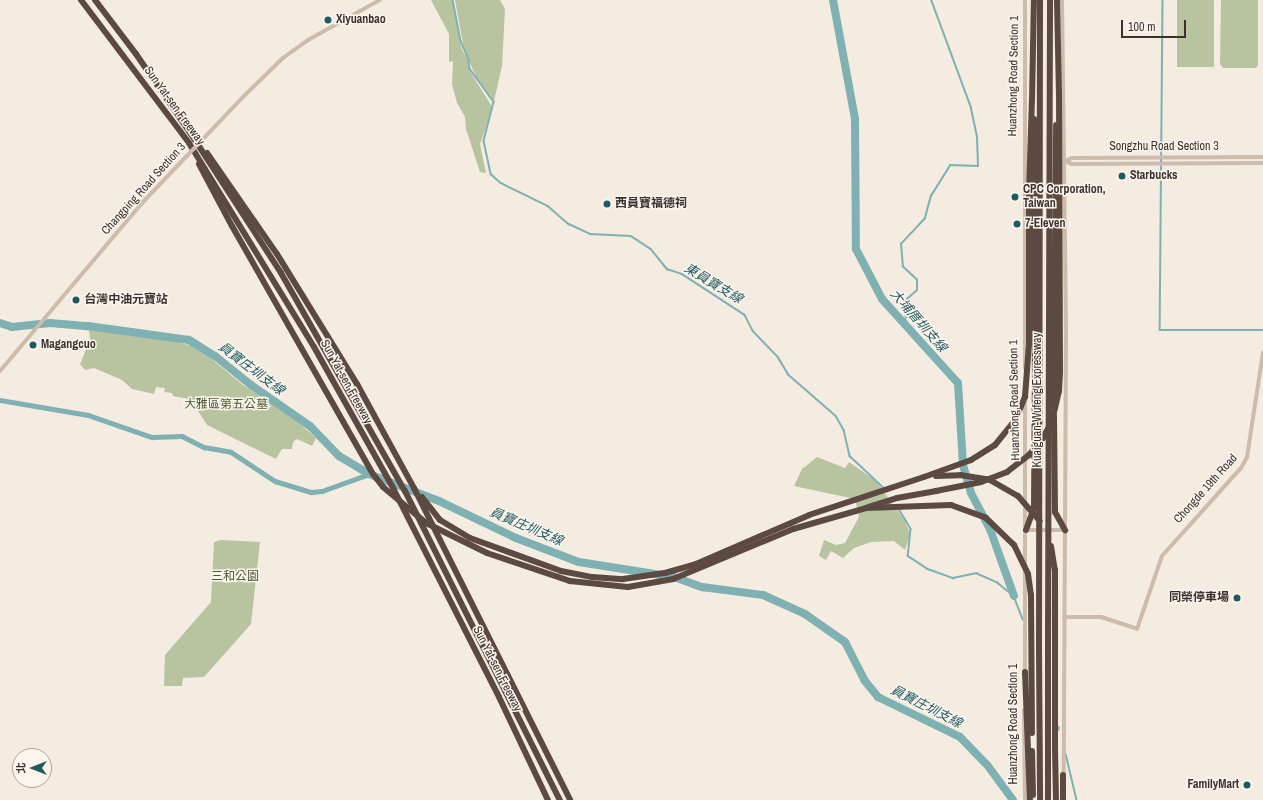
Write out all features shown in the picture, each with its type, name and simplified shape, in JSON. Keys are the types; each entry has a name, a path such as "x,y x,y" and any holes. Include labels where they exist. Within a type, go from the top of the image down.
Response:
{"highway":[{"name":"Sun Yat-sen Freeway","path":"81,0 192,141 310,340 393,488 523,748 546,800"},
{"name":"Sun Yat-sen Freeway","path":"95,0 136,54 192,141 281,273 396,474 560,800"},
{"path":"192,141 213,159 277,254 344,361 405,472 437,517 458,533 560,571 578,575 615,579 650,576 696,564 809,515 971,460 995,445 1016,419 1025,397 1028,350 1029,193 1034,0"},
{"name":"Kuaiguan-Wufeng Expressway","path":"1040,0 1040,800"},
{"name":"Kuaiguan-Wufeng Expressway","path":"1048,800 1050,0"},
{"path":"192,141 209,186 368,467 383,487 418,516 466,545 570,581 604,586 639,586 699,570 793,529 897,498 972,485 997,477 1029,455 1043,438 1052,421 1059,391 1060,372 1059,96 1057,0"},
{"path":"1059,96 1055,140 1055,512 1065,530"},
{"path":"1026,530 1034,508 1034,131 1032,100"},
{"path":"924,477 960,475 990,480 1021,498 1033,511 1046,533 1055,570 1056,800"},
{"path":"415,488 426,513 570,800"},
{"path":"866,508 951,505 986,518 1014,544 1028,574 1031,590 1033,800"},
{"path":"1025,672 1030,800"},
{"path":"1063,775 1063,800"}],"street":[{"name":"Changping Road Section 3","path":"0,371 142,204 244,96 283,58 308,40 380,0"},
{"name":"Huanzhong Road Section 1","path":"1025,0 1023,161 1026,530 1024,613 1025,800"},
{"path":"1062,0 1065,161 1065,530 1063,775 1066,800"},
{"name":"Songzhu Road Section 3","path":"1023,161 1065,161 1072,158 1263,157"},
{"name":"Songzhu Road Section 3","path":"1065,161 1072,164 1263,163"},
{"name":"Chongde 19th Road","path":"1064,617 1101,617 1138,629 1162,556 1241,468 1247,457 1263,352"},
{"path":"1026,530 1065,530"}],"green space":[{"path":"431,0 452,0 462,50 468,60 469,70 493,108 480,144 486,173 480,172 466,129 465,117 457,103 452,84 453,61 449,62 449,34"},
{"path":"455,0 500,0 505,9 502,66 494,101 476,77 464,49"},
{"path":"1177,0 1214,0 1214,67 1177,67"},
{"path":"1221,0 1258,0 1258,66 1255,68 1223,68 1220,64"},
{"name":"大雅區第五公墓","path":"89,329 169,340 197,347 243,385 290,415 316,438 312,446 297,439 293,442 292,449 282,449 276,459 207,425 198,411 190,407 190,399 173,396 172,393 164,392 165,388 156,387 154,394 132,389 122,380 94,368 85,370 80,364 90,340"},
{"path":"817,457 845,468 849,462 876,481 905,521 910,534 905,550 894,541 871,542 854,548 843,558 831,551 826,560 819,556 824,540 836,545 845,543 859,517 855,499 794,486 802,469"},
{"name":"三和公園","path":"221,540 260,542 251,624 204,677 183,678 182,686 164,686 165,655 211,602 214,542"}],"waterway":[{"name":"東員寶支線","path":"453,0 461,41 469,60 470,69 494,102 484,141 491,174 501,183 548,206 569,224 590,234 631,236 651,249 667,269 682,274 745,315 753,331 778,357 789,375 836,416 844,430 850,456 884,488"},
{"name":"大埔厝圳支線","path":"833,0 855,119 856,249 882,299 958,383 963,465 971,493 990,529 1014,596"},
{"path":"905,324 907,299 917,290 917,280 903,267 901,244 925,218 931,196 950,165 978,166 977,137 971,108 931,0"},
{"path":"1163,0 1160,330 1263,330"},
{"name":"員寶庄圳支線","path":"0,323 12,327 50,323 88,326 189,340 215,356 251,385 310,426 339,456 369,474 439,501 516,538 579,562 674,577 702,587 763,595 805,614 845,642 865,681 878,697 960,737 988,766 1013,800"},
{"path":"0,400 88,415 152,437 182,436 204,447 231,452 275,481 311,492 322,491 369,474"},
{"name":"東員寶支線","path":"899,509 911,529 908,556 928,569 953,578 976,573 998,583 1014,596 1023,619"},
{"name":"大埔厝圳支線","path":"1066,754 1077,800"}],"place":[{"name":"Xiyuanbao","path":"328,20"},
{"name":"Starbucks","path":"1122,176"},
{"name":"CPC Corporation, Taiwan","path":"1015,197"},
{"name":"西員寶福德祠","path":"607,204"},
{"name":"7-Eleven","path":"1017,224"},
{"name":"台灣中油元寶站","path":"76,300"},
{"name":"Magangcuo","path":"33,345"},
{"name":"同榮停車場","path":"1237,598"},
{"name":"FamilyMart","path":"1247,785"}]}
